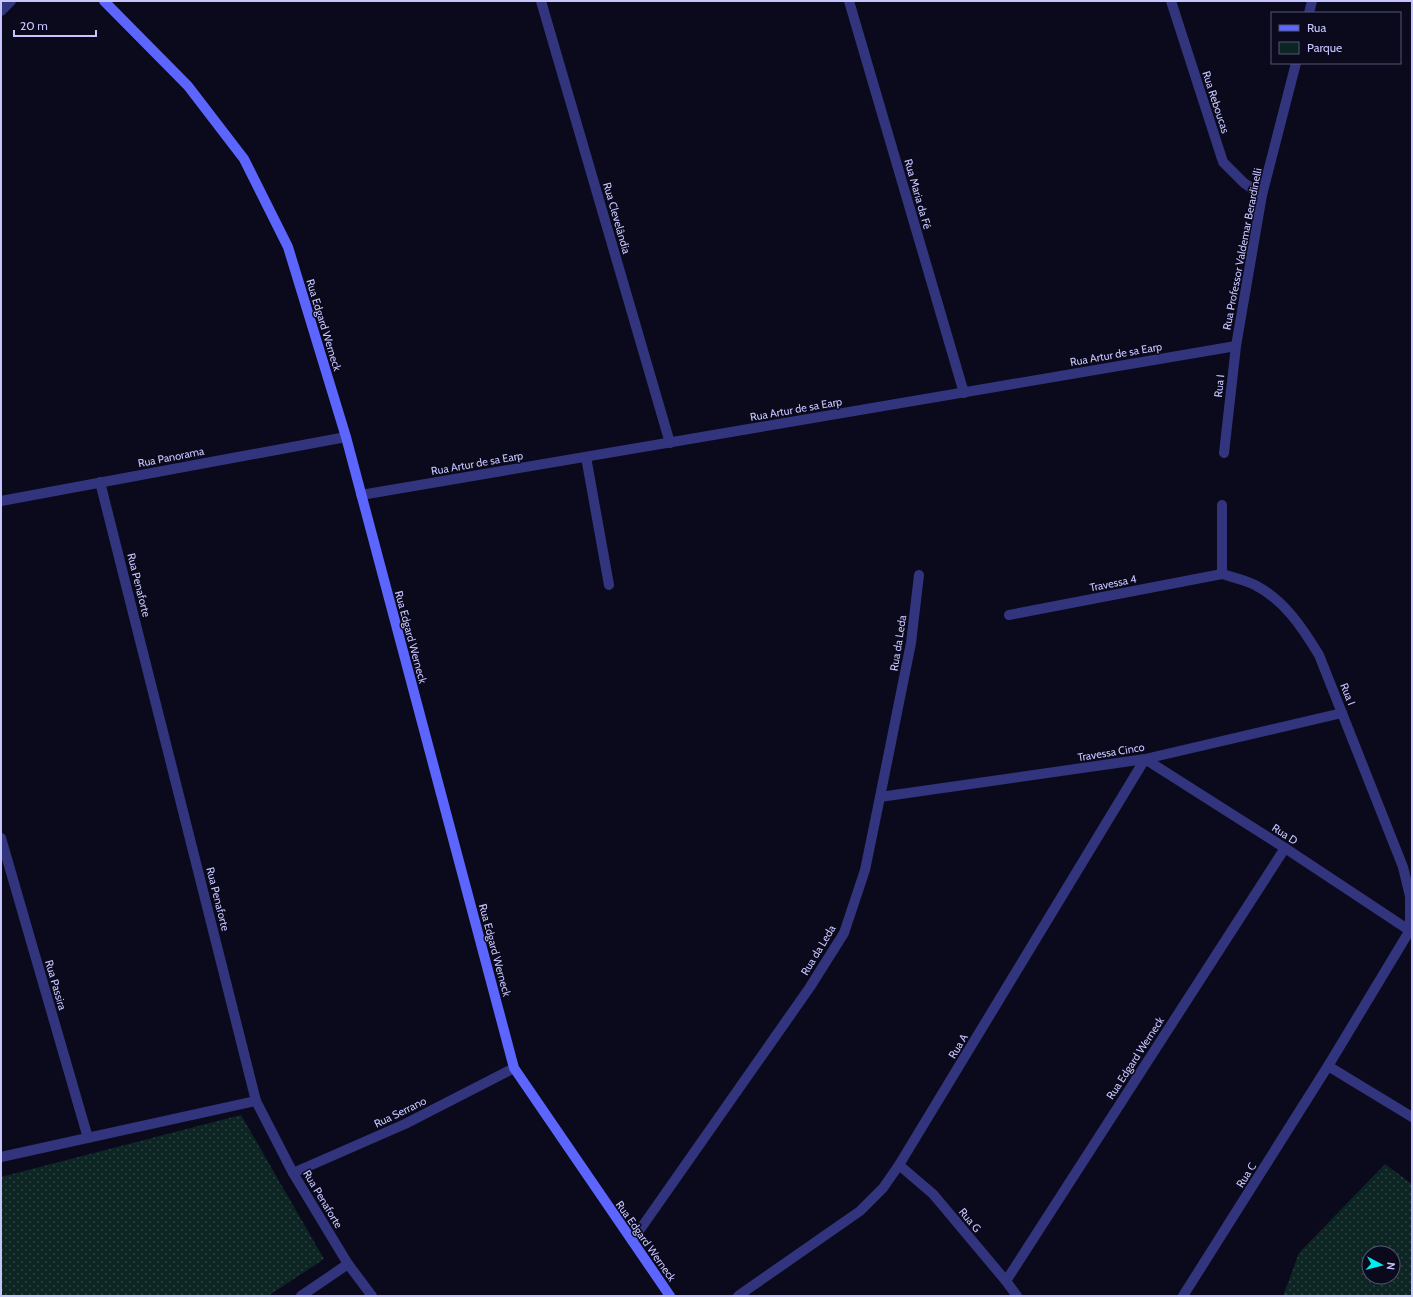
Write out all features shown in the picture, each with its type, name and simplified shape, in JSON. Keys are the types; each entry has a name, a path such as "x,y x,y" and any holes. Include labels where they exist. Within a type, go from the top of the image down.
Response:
{"street":[{"path":"1,11 11,1"},
{"name":"Rua Clevelândia","path":"541,1 670,443"},
{"name":"Rua Maria da Fé","path":"849,1 964,393"},
{"name":"Rua Reboucas","path":"1171,1 1223,162 1244,183 1262,195"},
{"path":"1309,12 1312,1"},
{"name":"Rua Edgard Werneck","path":"106,2 188,86 244,159 288,247 346,437 514,1068 670,1296"},
{"name":"Rua Professor Valdemar Berardinelli","path":"1236,346 1262,195 1296,64"},
{"name":"Rua Artur de sa Earp","path":"361,495 1236,346"},
{"name":"Rua I","path":"1224,453 1236,346"},
{"name":"Rua Panorama","path":"1,501 346,437"},
{"path":"586,457 609,584"},
{"name":"Rua Penaforte","path":"100,482 256,1101 293,1173 348,1264 372,1296"},
{"path":"1222,505 1222,574"},
{"name":"Rua da Leda","path":"632,1241 810,987 844,933 865,870 911,643 919,574"},
{"name":"Rua I","path":"1222,574 1254,584 1280,601 1298,622 1319,655 1403,868 1410,896 1411,931"},
{"name":"Travessa 4","path":"1009,615 1222,574"},
{"name":"Travessa Cinco","path":"880,797 1146,759 1342,713"},
{"name":"Rua D","path":"1146,759 1411,931"},
{"name":"Rua A","path":"738,1296 860,1211 883,1188 900,1165 1146,759"},
{"name":"Rua Passira","path":"1,838 88,1138"},
{"name":"Rua Edgard Werneck","path":"1006,1281 1285,848"},
{"name":"Rua C","path":"1183,1296 1411,931"},
{"path":"1328,1066 1412,1117"},
{"name":"Rua Serrano","path":"293,1173 405,1124 514,1068"},
{"path":"1,1157 256,1101"},
{"name":"Rua G","path":"900,1165 933,1194 1017,1296"},
{"path":"301,1296 348,1264"}],"green space":[{"path":"241,1115 324,1259 268,1296 1,1296 1,1177"},
{"path":"1385,1164 1412,1184 1412,1296 1283,1296 1299,1253"}]}
